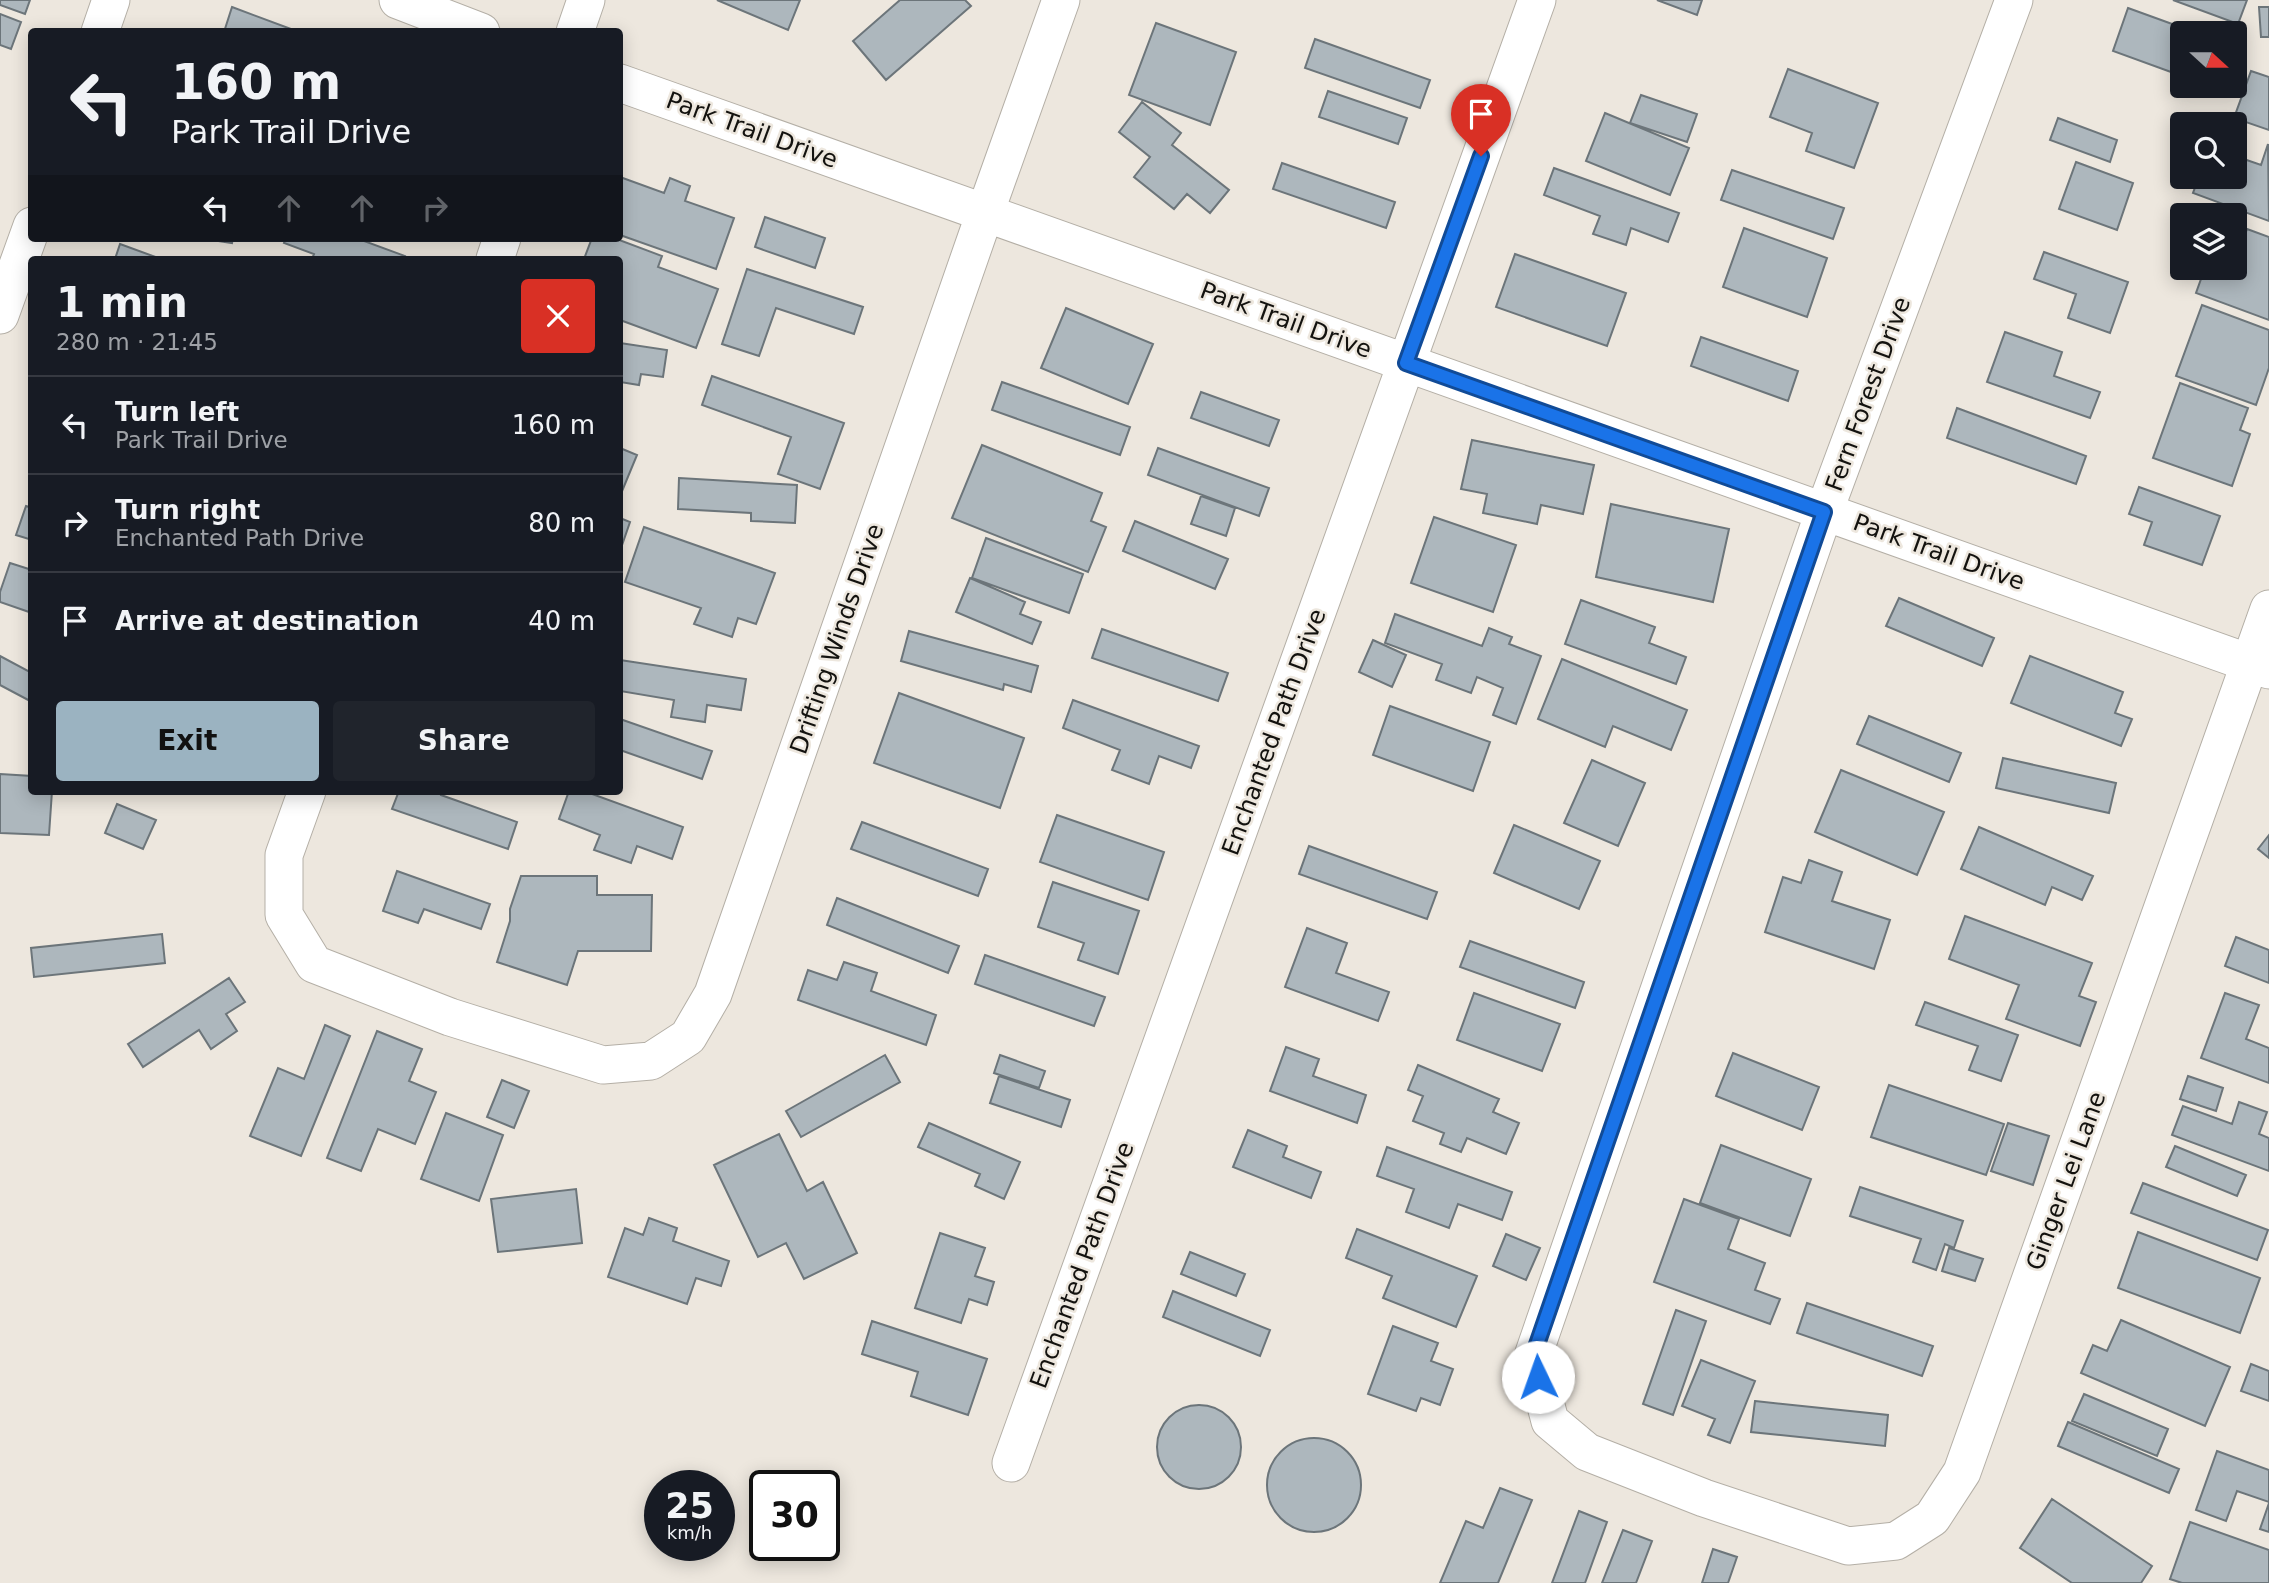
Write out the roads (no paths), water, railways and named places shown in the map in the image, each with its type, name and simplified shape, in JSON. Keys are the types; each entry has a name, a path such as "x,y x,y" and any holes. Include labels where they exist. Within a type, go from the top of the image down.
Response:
{"street":[{"path":"101,28 111,0"},
{"path":"398,0 471,28"},
{"path":"576,28 586,0"},
{"name":"Drifting Winds Drive","path":"306,795 284,855 284,915 314,964 450,1017 603,1065 651,1061 688,1037 713,994 1061,0"},
{"name":"Enchanted Path Drive","path":"1011,1463 1537,0"},
{"name":"Fern Forest Drive","path":"1704,1498 1587,1452 1550,1421 1533,1356 1824,512 2014,0"},
{"name":"Park Trail Drive","path":"623,84 2259,666"},
{"path":"0,315 28,237"},
{"name":"Ginger Lei Lane","path":"1704,1498 1848,1546 1896,1541 1932,1518 1962,1472 2259,666 2269,609"}]}
